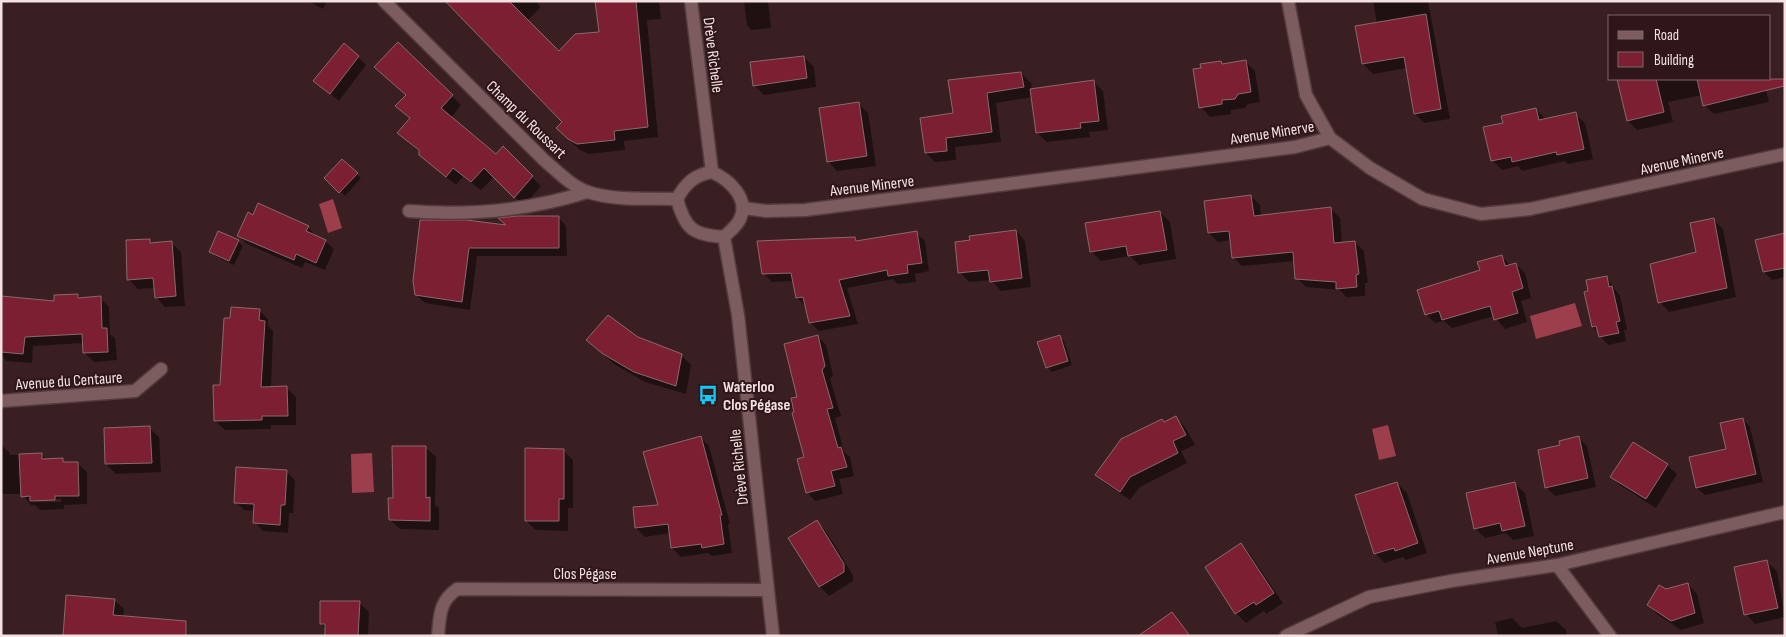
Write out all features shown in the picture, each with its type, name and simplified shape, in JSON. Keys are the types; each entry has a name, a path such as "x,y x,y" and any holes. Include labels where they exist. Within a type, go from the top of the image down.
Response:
{"street":[{"name":"Champ du Roussart","path":"384,1 544,160 570,183 587,192 607,196 677,199"},
{"name":"Drève Richelle","path":"690,1 712,172"},
{"path":"1288,1 1306,95 1330,138"},
{"name":"Avenue Minerve","path":"743,208 766,211 806,210 1295,147 1330,138 1370,168 1423,199 1481,214 1530,209 1785,154"},
{"path":"712,172 726,179 732,185 743,208 741,217 736,225 724,236 710,236 688,227 677,199 682,189 699,174 712,172"},
{"path":"409,211 441,214 520,208 553,203 587,192"},
{"name":"Drève Richelle","path":"724,236 738,315 773,636"},
{"name":"Avenue du Centaure","path":"1,400 135,391 161,369"},
{"name":"Avenue Neptune","path":"1286,636 1369,597 1452,581 1557,565 1785,512"},
{"path":"1557,565 1610,636"},
{"name":"Clos Pégase","path":"438,636 441,610 446,597 457,589 767,590"}],"shaded area":[{"path":"333,199 342,228 328,233 319,204"},
{"path":"1575,303 1582,326 1536,339 1530,316"},
{"path":"1388,425 1396,456 1379,460 1372,429"},
{"path":"372,453 374,492 352,493 351,454"}],"building":[{"path":"445,1 509,1 559,51 575,34 599,32 595,1 636,1 648,127 614,131 615,140 577,144 568,139 556,128 562,122"},
{"path":"1426,14 1441,109 1414,114 1404,57 1362,64 1355,26"},
{"path":"398,42 453,95 441,108 496,154 503,146 533,176 514,198 484,168 471,182 453,168 446,177 419,155 419,150 397,133 410,118 395,106 406,95 374,67"},
{"path":"344,43 359,56 330,94 313,81"},
{"path":"804,56 807,78 753,86 750,62"},
{"path":"1246,60 1251,92 1238,94 1235,99 1222,100 1222,104 1199,108 1193,69 1201,68 1200,64 1221,61 1222,64"},
{"path":"1021,72 1024,87 987,93 992,132 946,138 947,151 925,153 920,118 953,113 948,80"},
{"path":"1784,79 1784,86 1703,106 1697,80"},
{"path":"1094,80 1099,121 1080,123 1081,128 1036,133 1030,89"},
{"path":"1617,80 1656,80 1664,112 1627,121"},
{"path":"859,102 867,156 827,162 819,108"},
{"path":"1536,108 1539,120 1576,112 1584,149 1557,155 1556,152 1512,162 1511,157 1491,161 1483,127 1503,123 1501,116"},
{"path":"342,159 358,173 339,193 324,178"},
{"path":"1251,195 1254,216 1331,207 1334,243 1355,241 1359,274 1356,275 1357,287 1336,289 1336,282 1295,279 1293,252 1232,258 1229,231 1208,233 1204,201"},
{"path":"258,203 309,226 306,231 326,240 316,263 296,254 294,260 237,236 248,212 253,215"},
{"path":"1160,211 1167,250 1128,256 1126,246 1090,252 1085,223"},
{"path":"559,216 559,248 469,248 462,302 415,295 413,281 420,220 466,220 506,225 498,218"},
{"path":"1714,218 1727,288 1658,303 1650,264 1696,252 1690,223"},
{"path":"1016,230 1022,278 990,282 988,270 958,273 955,242 970,240 969,236"},
{"path":"218,231 239,240 229,261 209,252"},
{"path":"917,231 922,263 907,265 908,273 888,276 887,270 839,280 850,316 809,323 803,297 796,298 791,273 762,274 757,241 855,237 856,241"},
{"path":"1785,233 1785,268 1763,272 1755,240"},
{"path":"150,239 150,243 172,241 176,296 155,298 153,278 127,280 126,240"},
{"path":"1502,255 1505,266 1516,263 1523,288 1512,292 1518,313 1494,320 1490,306 1442,320 1439,311 1425,315 1417,290 1480,270 1477,262"},
{"path":"1607,276 1609,287 1612,286 1620,321 1616,322 1619,333 1599,337 1596,326 1592,327 1584,292 1588,291 1586,280"},
{"path":"78,294 78,298 101,296 102,328 107,328 108,352 83,353 82,334 25,337 23,354 1,352 1,296 54,301 54,295"},
{"path":"231,307 260,309 259,320 265,321 261,387 287,386 288,416 262,416 262,420 214,421 213,385 220,385 224,318 230,318"},
{"path":"608,315 638,337 682,354 676,386 634,372 603,354 586,340"},
{"path":"818,335 825,366 822,370 833,408 827,409 838,448 841,447 847,467 831,471 835,486 806,493 797,459 804,457 792,413 794,412 791,398 797,397 784,344"},
{"path":"1060,335 1068,361 1046,368 1037,342"},
{"path":"1176,416 1186,435 1173,441 1178,453 1130,477 1120,492 1095,475 1121,439 1162,419 1164,422"},
{"path":"1743,418 1756,474 1696,488 1689,457 1726,449 1720,423"},
{"path":"150,426 152,463 105,464 104,428"},
{"path":"701,436 722,515 720,515 724,544 702,548 701,544 671,548 668,524 635,528 633,507 658,505 643,452"},
{"path":"1579,436 1588,478 1545,488 1538,450 1560,445 1559,441"},
{"path":"1633,442 1668,464 1646,499 1610,477"},
{"path":"392,446 426,446 426,498 430,497 430,521 389,520 388,498 393,498"},
{"path":"525,448 564,449 564,499 559,499 559,521 525,521"},
{"path":"42,453 42,459 63,458 63,462 78,462 79,496 55,496 55,500 30,501 30,496 21,497 19,454"},
{"path":"236,467 287,470 285,505 281,505 280,525 253,523 254,504 234,503"},
{"path":"1397,482 1418,543 1395,551 1394,548 1374,554 1355,495"},
{"path":"1515,482 1525,526 1502,531 1500,523 1474,529 1466,493"},
{"path":"817,520 844,564 844,572 819,587 788,538"},
{"path":"1241,543 1274,593 1256,605 1254,602 1235,614 1205,567"},
{"path":"1767,560 1778,608 1744,615 1734,567"},
{"path":"1688,583 1695,613 1671,621 1647,605 1659,585 1666,589"},
{"path":"66,595 115,599 113,615 186,621 186,636 63,636"},
{"path":"320,601 360,601 358,636 325,636 325,624 320,624"},
{"path":"1172,612 1190,636 1138,636"}],"place":[{"name":"Waterloo Clos Pégase","path":"708,395"}]}
